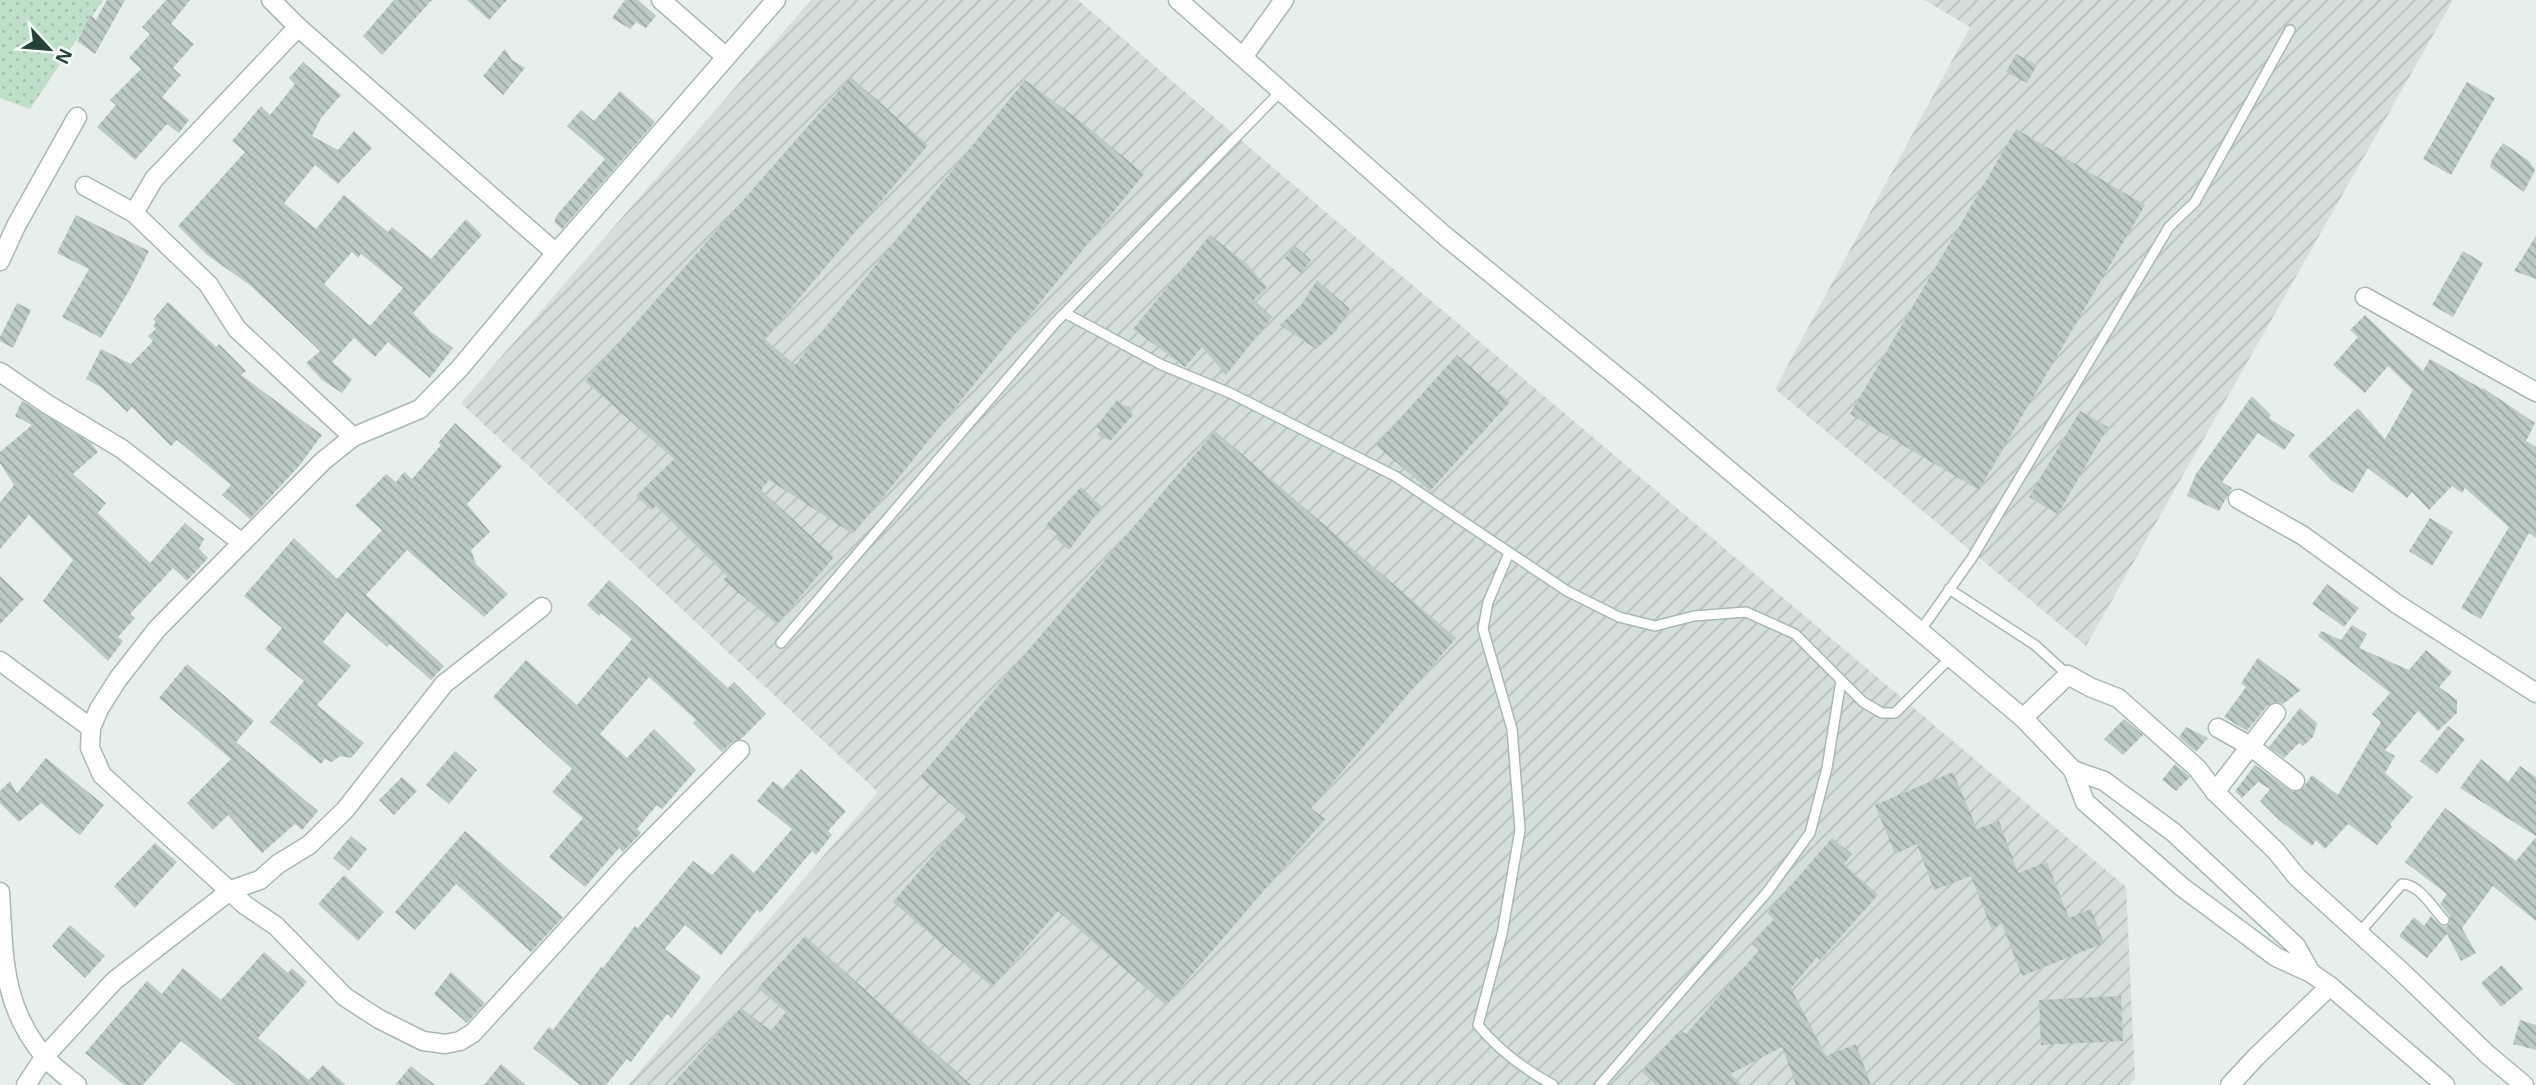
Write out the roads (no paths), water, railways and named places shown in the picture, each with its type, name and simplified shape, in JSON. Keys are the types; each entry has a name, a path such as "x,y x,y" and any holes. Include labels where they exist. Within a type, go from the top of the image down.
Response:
{"street":[{"path":"271,0 298,27 556,253"},
{"path":"661,0 726,58"},
{"path":"740,750 625,866 473,1032 460,1041 445,1044 423,1041 379,1019 345,997 276,926 245,905 102,775 90,748 91,728 99,709 118,679 157,629 323,461 353,438 420,409 460,368 776,0"},
{"path":"1178,0 1445,236 1641,396 2023,718 2073,771 2085,802 2182,887 2276,957 2311,973 2330,986 2445,1085"},
{"path":"1243,57 1284,0"},
{"path":"134,213 154,179 298,27"},
{"path":"0,261 8,223 77,117"},
{"path":"85,186 134,213 208,284 237,329 353,438"},
{"path":"2365,297 2536,391"},
{"path":"0,372 122,449 242,543"},
{"path":"2238,499 2302,536 2397,604 2536,693"},
{"path":"26,1085 45,1056 114,981 231,890 260,880 278,864 309,845 345,810 444,684 542,607"},
{"path":"0,662 91,728"},
{"path":"2023,718 2068,675 2118,698 2197,768 2215,792 2276,851 2297,877 2487,1054 2524,1085"},
{"path":"2215,792 2276,713"},
{"path":"2218,728 2249,746 2295,781"},
{"path":"2073,771 2104,781 2173,832 2296,946 2311,973"},
{"path":"0,892 6,981 16,1011 45,1056 76,1085"},
{"path":"2230,1085 2330,986"}],"lane":[{"path":"1920,631 1972,558 2169,227 2195,202 2290,30"},
{"path":"781,643 1065,313 1281,91"},
{"path":"1065,313 1161,365 1230,393 1395,476 1567,591 1619,617 1655,626 1694,616 1746,612 1795,634 1863,702 1882,713 1895,713 1951,657"},
{"path":"1509,553 1488,602 1483,629 1512,729 1520,830 1502,934 1478,1025 1494,1045 1531,1073 1553,1085"},
{"path":"1949,589 2035,645 2068,675"},
{"path":"1600,1085 1768,891 1810,833 1827,768 1842,681"},
{"path":"2359,933 2402,884 2409,884 2417,890 2444,920"}]}
